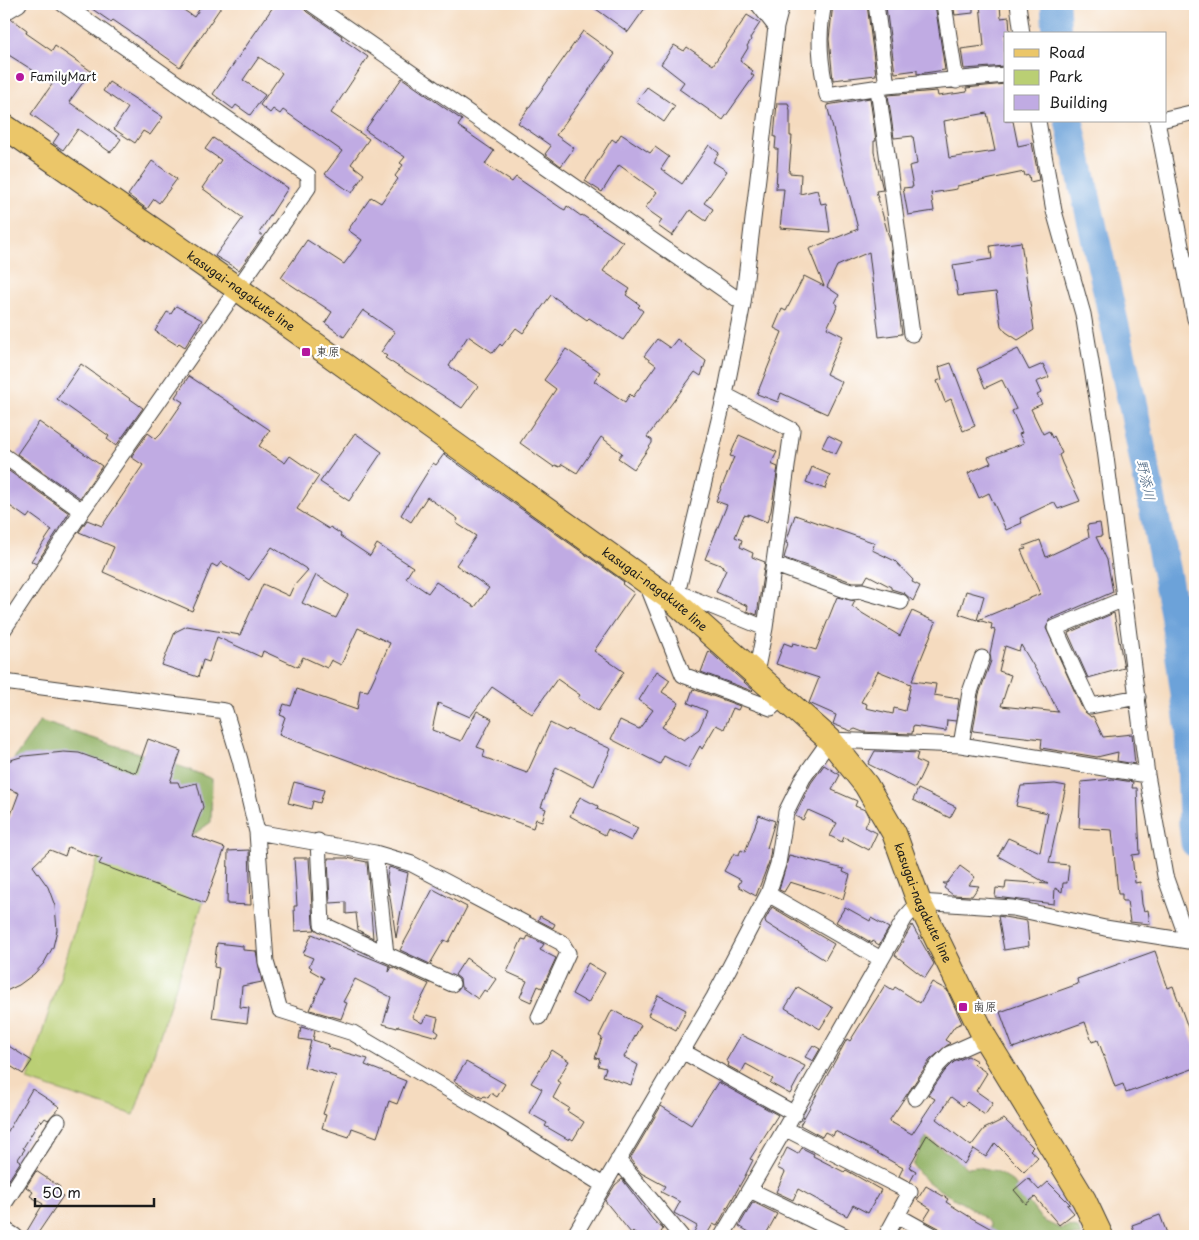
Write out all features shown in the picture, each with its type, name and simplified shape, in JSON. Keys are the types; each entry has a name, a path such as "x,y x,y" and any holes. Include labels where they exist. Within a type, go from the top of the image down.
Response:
{"main road":[{"name":"kasugai-nagakute line","path":"4,126 238,289 646,581 677,598 782,698 830,740 866,785 894,833 919,902 985,1038 1084,1200 1101,1236"}],"street":[{"path":"4,13 18,4"},
{"path":"4,628 82,511 308,188 308,175 63,4"},
{"path":"312,4 743,303"},
{"path":"758,4 776,27"},
{"path":"765,628 677,598 725,395 743,303 776,27 782,4"},
{"path":"824,4 818,29 820,68 827,95 1004,75"},
{"path":"876,4 883,88 912,334"},
{"path":"944,4 956,81"},
{"path":"1018,4 1022,32"},
{"path":"1166,119 1195,112"},
{"path":"722,1236 796,1114 822,1063 905,918 919,902 1013,908 1105,928 1188,941 1166,876 1147,775 1102,434 1083,314 1054,211 1038,122"},
{"path":"1157,122 1195,319"},
{"path":"725,395 792,430 775,565 765,628 758,663 754,672"},
{"path":"4,456 82,511"},
{"path":"775,565 850,592 862,591 901,602"},
{"path":"646,581 683,675 771,708 782,698"},
{"path":"1124,599 1055,628 1091,706 1138,697"},
{"path":"961,745 970,692 982,658"},
{"path":"4,682 225,711 240,760 257,832 266,962 280,1010 353,1033 603,1185"},
{"path":"574,1236 714,997 768,894 778,864 786,812 803,778 830,740 961,745 1147,775"},
{"path":"257,832 318,841 375,853 412,864 562,943 568,953 539,1017"},
{"path":"318,841 322,924 452,984"},
{"path":"375,853 386,954"},
{"path":"768,894 881,959"},
{"path":"915,1098 938,1065 949,1054 985,1038"},
{"path":"682,1052 796,1114"},
{"path":"4,1204 58,1121"},
{"path":"786,1129 910,1192 886,1236"},
{"path":"618,1160 682,1236"},
{"path":"750,1190 845,1236"},
{"path":"898,1216 934,1236"},
{"path":"4,1229 15,1236"}],"green space":[{"path":"40,721 185,768 212,779 211,822 176,847 11,763"},
{"path":"99,855 207,890 134,1115 27,1080"},
{"path":"926,1137 968,1168 978,1167 997,1171 1013,1182 1042,1220 1061,1229 1068,1226 1078,1228 1081,1236 990,1236 990,1224 981,1215 929,1183 913,1165"}],"building":[{"path":"85,4 175,4 194,17 203,4 223,4 180,67 113,20 111,22"},
{"path":"275,4 299,4 368,57 331,113 369,139 351,164 364,174 352,193 325,174 342,151 283,110 280,114 273,109 270,113 260,105 282,73 259,57 243,80 265,95 250,115 236,105 233,109 213,94"},
{"path":"589,4 648,4 628,32"},
{"path":"833,4 867,4 876,75 833,80 829,39"},
{"path":"935,4 945,70 917,74 917,70 895,73 886,7"},
{"path":"953,4 973,4 973,13 955,15"},
{"path":"980,4 1000,4 1001,18 1009,17 1010,32 1004,32 1004,66 964,69 961,49 984,46"},
{"path":"747,15 760,23 750,38 748,48 740,61 753,71 751,74 754,76 723,120 679,89 684,82 661,64 674,45 684,51 687,47 713,65"},
{"path":"12,19 27,30 26,33 52,51 55,46 91,71 69,102 121,139 113,150 110,152 78,129 63,150 53,143 59,134 31,114 53,83 4,52 4,22"},
{"path":"583,31 615,54 556,135 574,148 561,166 545,154 551,146 518,123"},
{"path":"402,78 462,120 458,126 494,151 485,164 512,182 516,177 561,208 565,210 567,206 623,242 603,271 630,289 626,295 640,305 638,307 643,311 623,340 589,318 587,320 551,295 523,333 516,328 502,346 500,344 493,353 468,336 449,366 478,386 462,408 385,358 387,356 381,352 395,332 363,310 344,337 325,323 332,312 281,278 307,240 344,264 362,240 348,230 371,197 381,203 398,179 395,176 403,165 400,163 405,157 365,130"},
{"path":"109,82 163,117 150,135 143,131 135,143 114,129 128,108 103,91"},
{"path":"1004,84 1004,122 1013,122 1018,146 1032,143 1039,180 1030,182 1029,175 1025,176 1024,172 957,186 957,189 931,193 934,211 908,215 903,188 913,187 909,166 917,164 913,136 894,138 888,95 937,91 938,96 967,92 966,88","holes":["987,113 995,151 949,158 944,121"]},
{"path":"647,87 675,106 664,122 636,102"},
{"path":"870,98 876,141 874,141 874,152 883,190 876,191 890,241 902,334 879,337 869,252 837,266 827,287 839,295 835,303 838,305 827,328 843,336 826,374 842,382 827,414 781,393 778,402 757,394 782,332 774,328 782,309 786,311 804,276 824,286 809,249 858,229 827,105"},
{"path":"777,103 788,103 790,110 790,136 792,136 789,173 801,174 800,194 817,190 821,204 826,203 830,232 780,228 784,189 776,189 778,149 775,149 776,137 774,137"},
{"path":"621,134 650,153 655,147 669,157 661,169 682,184 709,145 719,153 713,162 727,171 704,203 713,209 706,221 690,210 672,236 658,226 662,220 645,208 657,192 619,165 602,192 585,181 612,139 616,142"},
{"path":"213,138 288,188 259,233 263,236 239,270 215,256 243,218 202,188 221,160 205,149"},
{"path":"152,161 177,179 159,203 154,199 147,209 128,195"},
{"path":"1021,242 1034,330 1018,340 1001,326 996,292 958,296 953,265 992,259 990,246"},
{"path":"176,306 202,320 185,347 179,343 177,345 155,331 167,312 171,314"},
{"path":"657,339 670,348 677,339 706,361 701,376 695,372 647,437 652,440 652,443 634,469 618,458 622,453 601,437 577,473 562,464 560,467 555,465 554,467 520,443 556,389 544,380 566,349 600,372 594,381 625,402 630,394 633,397 656,365 644,356"},
{"path":"1018,349 1029,370 1043,364 1049,377 1036,382 1041,393 1037,395 1042,404 1031,409 1043,434 1049,431 1052,438 1054,436 1062,453 1059,455 1062,463 1080,501 1058,509 1054,502 1020,518 1022,523 1006,530 989,493 979,498 968,473 991,463 988,457 1024,443 1019,434 1022,433 1012,411 1016,409 1002,380 985,388 977,369"},
{"path":"951,363 975,426 963,431 951,399 945,402 937,381 942,379 939,367"},
{"path":"81,364 143,408 116,446 107,439 109,436 57,399"},
{"path":"189,376 270,430 259,446 285,463 290,456 319,476 297,509 329,529 330,527 341,534 340,536 370,556 377,544 413,567 406,578 428,593 436,582 475,607 489,588 456,565 476,536 456,523 458,519 427,497 411,522 401,515 433,463 436,465 444,454 624,582 622,584 634,593 594,651 624,672 598,711 578,698 580,695 557,679 532,714 492,687 470,717 438,703 432,730 461,741 477,711 492,719 477,747 485,750 483,757 527,773 550,723 566,731 568,729 611,749 594,786 556,767 541,807 546,809 542,821 536,819 533,828 279,735 285,717 280,715 284,704 291,706 297,689 357,710 360,690 368,691 390,643 358,628 341,665 331,660 327,668 303,657 298,667 263,651 261,657 217,637 209,662 203,660 198,677 162,665 175,632 187,626 240,635 263,584 289,596 293,587 308,570 272,547 249,580 221,562 217,567 212,564 192,611 103,572 114,547 79,532 87,520 102,526 143,465 131,457 148,433 156,439 161,434 183,402 175,397","holes":["316,575 348,595 336,618 302,603"]},
{"path":"39,422 102,466 80,498 17,454"},
{"path":"355,433 382,452 349,501 320,482"},
{"path":"739,435 777,452 771,464 778,467 771,511 767,522 748,514 748,516 744,515 735,537 742,540 740,547 753,553 752,557 765,562 757,615 747,611 748,606 716,592 726,570 722,568 723,566 705,559 727,505 716,501 734,457 730,456"},
{"path":"828,435 842,442 836,454 822,447"},
{"path":"812,467 830,475 825,489 806,482"},
{"path":"6,469 69,513 36,564 31,561 52,530 30,514 27,518 4,502 4,473"},
{"path":"795,515 875,543 872,550 895,561 913,580 912,582 920,586 913,601 904,593 891,589 891,587 868,575 864,582 852,582 784,558 788,544 786,543"},
{"path":"1100,523 1102,536 1096,537 1107,560 1113,592 1051,619 1046,628 1083,710 1091,717 1093,716 1103,737 1132,734 1135,764 1117,761 1118,752 1097,757 1041,748 1042,739 973,731 979,694 991,661 990,653 995,630 991,629 992,624 978,620 1040,594 1021,550 1026,549 1024,546 1040,540 1046,557 1089,537 1087,525","holes":["1021,645 1046,687 1058,712 1001,706 1011,675 999,671 1005,646 1019,651"]},
{"path":"966,591 984,596 977,620 959,614"},
{"path":"837,597 855,601 852,607 900,636 912,611 936,622 912,681 936,684 934,695 959,699 956,721 947,720 946,731 913,726 912,734 863,732 855,729 851,731 833,724 836,715 809,703 819,678 776,664 784,643 792,646 793,643 816,650","holes":["878,671 911,684 905,711 894,708 893,714 866,708 867,704 861,702"]},
{"path":"1114,613 1124,668 1088,678 1068,633"},
{"path":"709,651 753,690 701,672"},
{"path":"657,671 670,680 662,692 679,703 662,727 684,740 699,729 707,711 688,703 693,689 740,706 738,710 733,708 724,729 716,725 702,749 700,746 688,768 664,756 660,764 611,739 620,720 639,729 653,710 639,700"},
{"path":"148,739 181,751 170,782 178,782 180,787 197,783 203,807 192,836 225,848 205,903 99,864 102,859 68,847 65,856 50,850 33,866 48,887 55,906 57,930 53,947 44,963 34,974 19,985 4,992 4,833 19,793 4,787 4,762 24,756 64,752 79,753 136,773"},
{"path":"875,751 918,753 916,760 926,765 915,788 868,764"},
{"path":"824,765 840,775 832,790 857,801 855,806 865,810 869,818 865,827 877,833 869,850 844,837 842,842 830,836 837,823 808,810 803,820 795,816 811,783"},
{"path":"1113,779 1133,782 1132,788 1137,788 1140,854 1132,855 1135,883 1140,882 1142,904 1144,911 1148,910 1150,924 1130,922 1127,901 1122,901 1122,894 1118,894 1112,830 1079,828 1081,782"},
{"path":"294,782 324,790 320,803 313,801 311,809 288,803"},
{"path":"1055,784 1066,786 1049,863 1069,865 1067,883 1063,883 1062,892 1055,888 1054,904 995,897 996,888 1005,889 1006,881 1048,884 998,856 1008,838 1040,852 1048,813 1016,806 1021,786"},
{"path":"918,789 956,807 950,818 913,800"},
{"path":"580,797 598,806 597,809 638,828 631,841 608,829 605,835 570,816"},
{"path":"759,815 775,821 767,848 771,849 769,862 756,896 738,886 741,880 724,871 734,853 738,856 741,850 745,852"},
{"path":"249,850 251,905 227,904 228,851"},
{"path":"789,855 844,869 843,872 850,875 843,899 790,882 784,892 779,890"},
{"path":"294,858 309,858 315,930 295,931 294,906 297,906"},
{"path":"328,858 347,858 367,862 373,938 358,930 356,913 346,914 346,902 330,903"},
{"path":"960,866 975,877 969,885 979,886 972,896 953,895 944,888 946,885 943,883 947,883"},
{"path":"389,867 408,873 396,938 387,877"},
{"path":"433,889 467,907 449,942 444,940 430,964 400,950"},
{"path":"772,907 834,944 825,960 766,923 765,920"},
{"path":"845,907 870,921 871,918 889,928 879,945 873,941 872,943 836,922"},
{"path":"540,916 555,924 553,928 538,920"},
{"path":"998,916 1027,921 1029,946 1004,950"},
{"path":"912,925 934,964 925,978 895,955"},
{"path":"312,934 390,966 389,972 392,967 429,984 412,1017 422,1023 427,1015 438,1018 435,1030 439,1033 437,1037 398,1026 397,1028 383,1024 391,997 355,979 343,1002 347,1003 341,1019 310,1010 324,978 310,970 312,968 309,966 313,958 303,954"},
{"path":"528,936 544,944 540,950 556,958 542,988 538,986 531,1002 520,997 527,981 507,972 522,939 526,940"},
{"path":"217,943 243,946 243,950 256,951 262,982 242,986 240,1007 249,1008 247,1023 212,1018 219,968 214,967"},
{"path":"1155,951 1168,988 1173,986 1195,1047 1195,1068 1126,1093 1123,1084 1115,1087 1098,1040 1092,1042 1085,1022 1013,1048 1000,1012 1078,984 1077,979"},
{"path":"466,958 496,979 487,992 484,990 478,999 461,987 460,979 455,975"},
{"path":"588,963 605,973 588,1003 572,994"},
{"path":"932,982 947,990 962,1023 955,1026 945,1040 950,1043 930,1060 889,1121 912,1134 935,1099 928,1095 945,1071 954,1062 968,1056 977,1061 974,1064 987,1073 976,1091 993,1103 985,1115 967,1102 963,1106 951,1097 936,1119 971,1146 984,1129 1004,1119 1033,1147 1030,1150 1038,1157 1024,1172 995,1143 986,1157 974,1149 964,1164 927,1135 909,1167 916,1171 910,1182 899,1176 903,1168 872,1150 835,1131 833,1136 825,1132 822,1137 800,1125 847,1039 850,1041 885,985 893,990 895,987 920,1003"},
{"path":"798,987 833,1008 820,1029 785,1008"},
{"path":"658,995 686,1010 676,1030 648,1015"},
{"path":"612,1010 641,1025 624,1057 638,1065 631,1085 603,1076 606,1068 598,1066 600,1059 595,1058 602,1038 599,1036"},
{"path":"301,1027 315,1031 313,1040 329,1045 328,1048 368,1059 365,1065 406,1081 397,1104 389,1101 377,1137 352,1128 349,1137 322,1128 326,1115 323,1114 336,1076 304,1067 311,1041 299,1039"},
{"path":"741,1035 805,1066 790,1094 770,1083 773,1079 746,1064 741,1073 728,1066 729,1063 726,1061"},
{"path":"4,1043 32,1061 23,1074 4,1062"},
{"path":"813,1045 820,1049 813,1061 805,1057"},
{"path":"552,1050 569,1061 557,1081 561,1083 553,1098 569,1108 567,1111 584,1122 573,1140 570,1138 569,1140 545,1126 547,1123 529,1113 542,1089 531,1083"},
{"path":"466,1062 505,1084 497,1097 491,1093 488,1098 484,1096 482,1098 454,1081"},
{"path":"718,1082 778,1115 750,1159 753,1160 717,1226 713,1224 706,1236 700,1236 694,1232 697,1226 674,1213 680,1202 661,1192 665,1186 641,1173 630,1159 661,1106 691,1125"},
{"path":"32,1089 60,1107 48,1120 45,1118 42,1122 40,1120 23,1148 25,1149 18,1159 21,1161 4,1187 4,1138"},
{"path":"787,1148 798,1154 802,1148 814,1154 813,1156 844,1172 846,1170 881,1190 868,1213 853,1205 847,1216 798,1189 793,1200 776,1192 785,1172 777,1168"},
{"path":"36,1171 60,1187 57,1192 63,1196 36,1236 24,1236 43,1204 30,1196 33,1192 26,1187"},
{"path":"1028,1178 1039,1190 1048,1182 1070,1204 1067,1205 1074,1213 1059,1225 1035,1197 1026,1204 1014,1190"},
{"path":"622,1179 653,1220 663,1229 659,1236 637,1236 633,1231 631,1233 605,1201 615,1185"},
{"path":"926,1186 948,1199 946,1202 1004,1236 943,1236 939,1228 924,1220 931,1209 917,1200"},
{"path":"753,1202 777,1214 765,1236 747,1236 749,1232 739,1226"},
{"path":"1160,1215 1168,1236 1136,1236 1132,1225"}],"waterway":[{"name":"野添川","path":"1055,4 1057,32"},
{"name":"野添川","path":"1069,122 1134,411 1174,613 1190,732 1195,843"}],"place":[{"name":"FamilyMart","path":"20,77"},
{"name":"東原","path":"306,352"},
{"name":"南原","path":"963,1007"}]}
